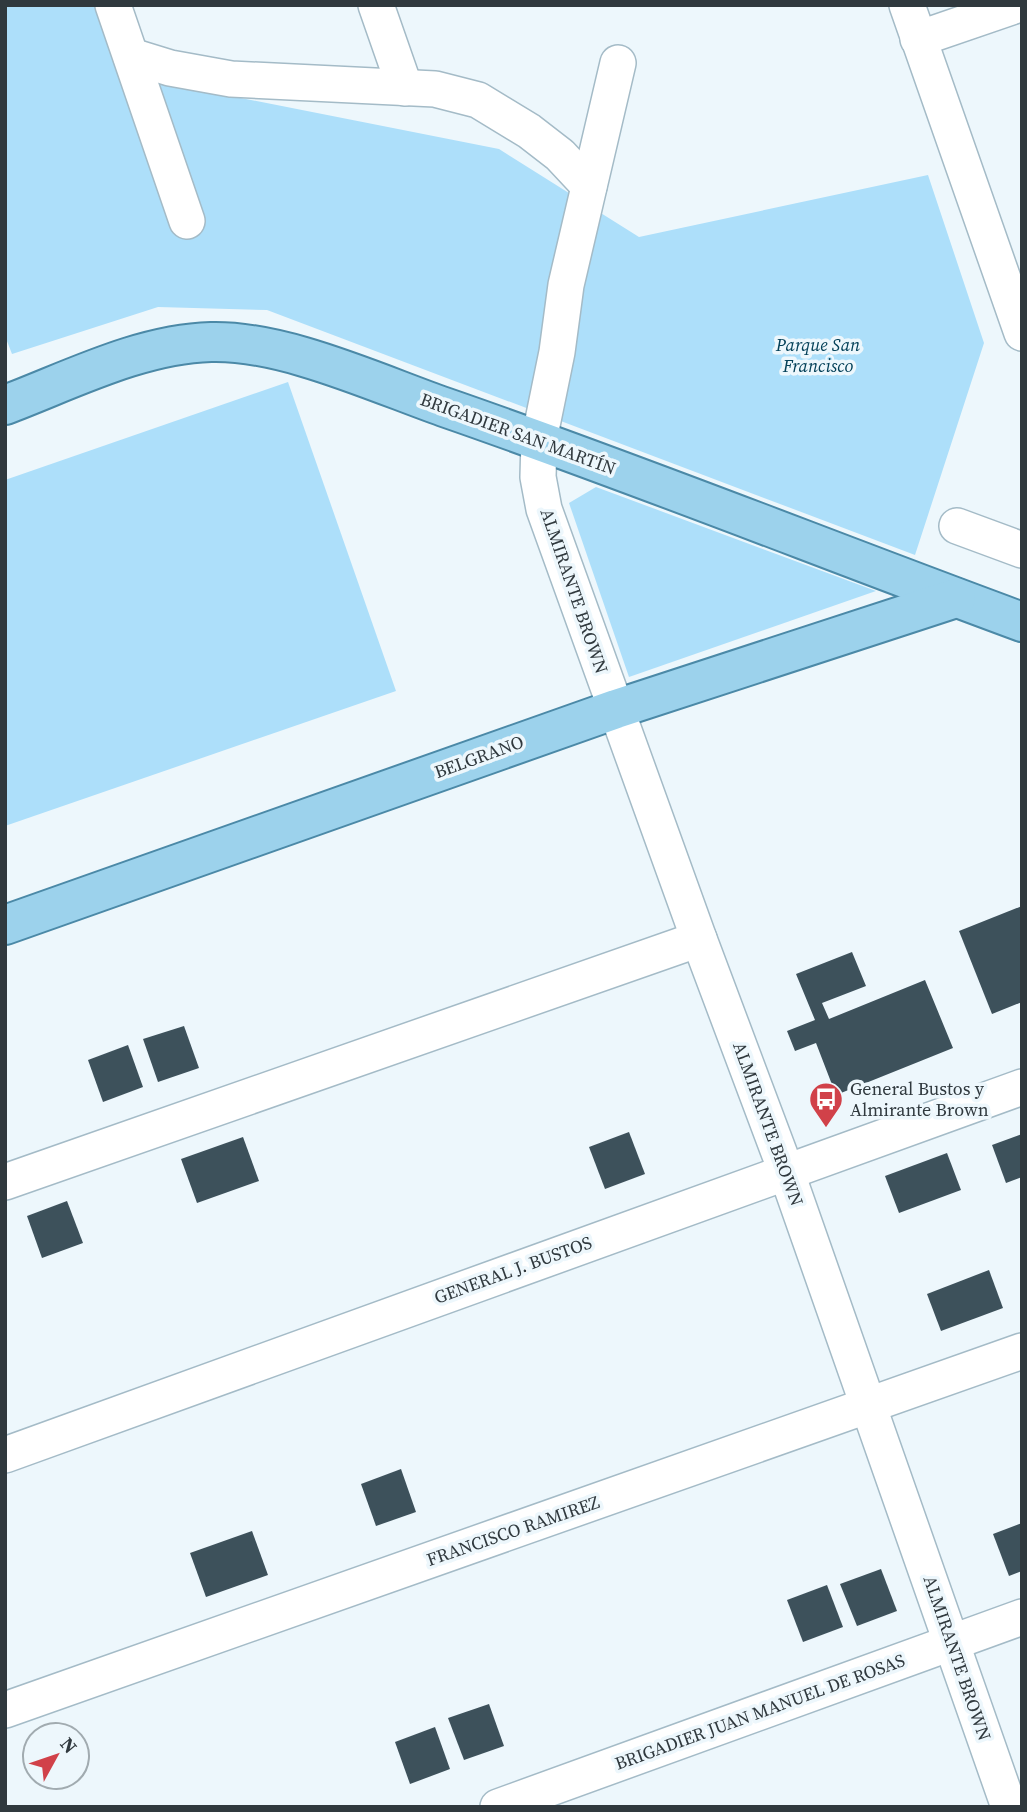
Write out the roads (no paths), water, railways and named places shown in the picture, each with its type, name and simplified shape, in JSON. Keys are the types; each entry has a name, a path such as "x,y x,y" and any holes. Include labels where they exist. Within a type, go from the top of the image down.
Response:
{"main road":[{"name":"BRIGADIER SAN MARTÍN","path":"5,405 128,358 170,347 211,342 254,345 303,357 539,440 1022,622"},
{"name":"BELGRANO","path":"5,925 616,709 956,598"}],"street":[{"path":"113,5 187,221"},
{"path":"376,5 405,88"},
{"path":"907,5 1022,334"},
{"path":"918,39 1017,5"},
{"path":"131,56 170,68 231,79 435,89 478,100 550,147 589,187"},
{"name":"ALMIRANTE BROWN","path":"618,63 566,285 557,352 539,440 538,477 544,509 786,1171 1009,1807"},
{"path":"957,526 1022,550"},
{"path":"5,1182 699,939"},
{"name":"GENERAL J. BUSTOS","path":"5,1455 1022,1087"},
{"name":"FRANCISCO RAMIREZ","path":"5,1710 1022,1352"},
{"name":"BRIGADIER JUAN MANUEL DE ROSAS","path":"498,1807 1022,1616"}],"place":[{"name":"General Bustos y Almirante Brown","path":"826,1129"}],"park label":[{"name":"Parque San Francisco","path":"818,355"}]}
